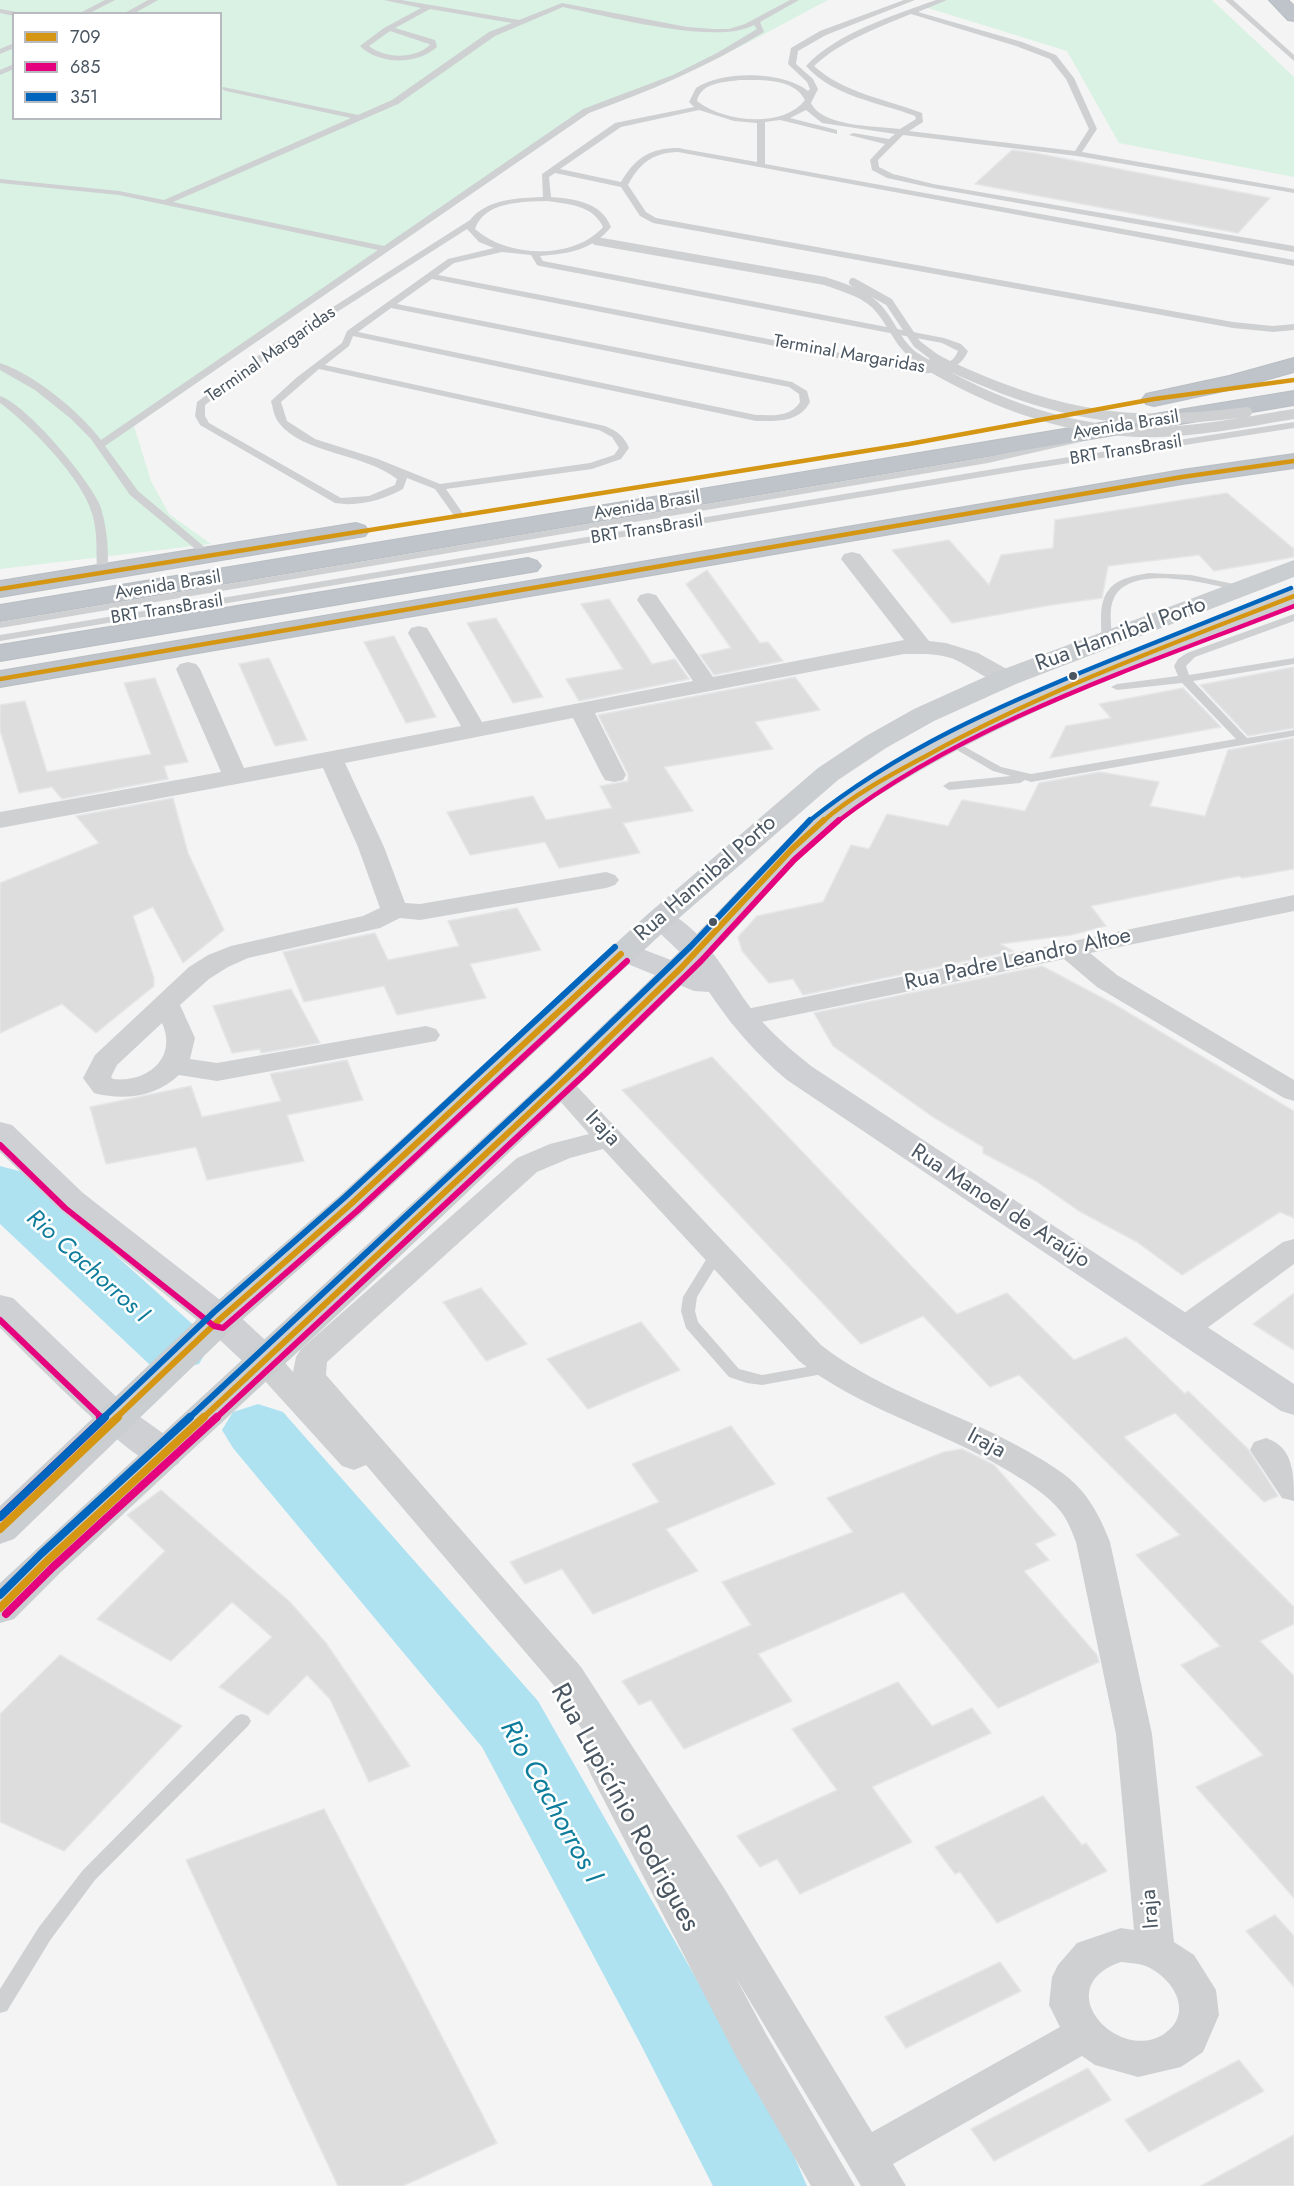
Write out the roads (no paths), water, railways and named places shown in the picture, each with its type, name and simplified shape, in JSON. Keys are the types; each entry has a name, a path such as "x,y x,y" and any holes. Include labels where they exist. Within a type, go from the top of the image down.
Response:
{"highway":[{"path":"1278,0 1293,13"},
{"path":"1154,399 1233,382 1294,365"},
{"name":"Avenida Brasil","path":"0,590 808,460 1154,399 1294,380"},
{"name":"Avenida Brasil","path":"0,614 1294,398"},
{"path":"1109,490 1238,451"},
{"name":"Avenida Brasil","path":"0,652 1238,451 1293,457"},
{"name":"Avenida Brasil","path":"0,679 1293,457"},
{"path":"656,505 808,460"}],"main road":[{"name":"Rua Hannibal Porto","path":"0,1529 220,1319 351,1204 624,951 828,774 876,742 924,715 1006,678 1294,568"},
{"name":"Rua Hannibal Porto","path":"0,1608 47,1561 165,1454 560,1085 686,962 810,832 840,808 895,772 949,741 1027,704 1294,596"}],"street":[{"path":"852,559 921,646"},
{"path":"648,600 706,683"},
{"path":"419,633 475,730"},
{"path":"0,820 331,759 706,683 904,647 937,647 966,654 1006,678"},
{"path":"188,669 236,777"},
{"path":"581,709 614,775"},
{"path":"331,759 371,847 392,901 393,910"},
{"path":"166,1004 180,1036 181,1050 174,1065 152,1081 125,1089 104,1088 96,1078 105,1061 198,973 218,961 240,952 371,922 387,916 393,910 420,912 606,880"},
{"name":"Rua Padre Leandro Altoe","path":"733,1005 1070,950 1294,903"},
{"name":"Rua Manoel de Araújo","path":"660,919 686,962 733,1005 773,1052 828,1094 1294,1402"},
{"path":"1070,950 1107,981 1294,1092"},
{"name":"Rua Manoel de Araújo","path":"624,951 686,962"},
{"path":"174,1065 217,1072 426,1035"},
{"name":"Iraja","path":"560,1085 810,1353 829,1368 999,1450 1048,1479 1070,1499 1085,1522 1093,1542 1134,1734 1155,1951"},
{"path":"0,1133 71,1201 220,1319 265,1361"},
{"path":"609,1138 560,1151 527,1166 312,1358 309,1368 310,1378 568,1677 710,1899 875,2172 1084,2034"},
{"path":"1185,1329 1294,1249"},
{"path":"0,1307 116,1419 165,1454"},
{"name":"Rua Lupicínio Rodrigues","path":"265,1361 565,1691 752,2047 834,2186"},
{"path":"1266,1450 1294,1489"},
{"path":"1121,1946 1155,1951 1180,1967 1196,1990 1199,2015 1189,2039 1167,2054 1138,2059 1109,2052 1084,2034 1069,2005 1072,1977 1091,1955 1121,1946"}],"lane":[{"path":"85,12 111,0"},
{"path":"130,12 154,0"},
{"path":"388,0 520,22"},
{"path":"769,15 782,0"},
{"path":"166,202 395,102 492,34 562,5 687,29 729,31 756,22 795,0"},
{"path":"547,199 545,177 618,124 698,108 724,117 761,120 792,115 808,100 814,88 792,64 794,50 823,33 911,0"},
{"path":"943,0 840,43 819,55 810,66 821,78 845,90 900,106 919,115 920,120 900,133 874,160 875,168 890,176 1294,249"},
{"path":"1229,0 1294,59"},
{"path":"391,29 425,39 434,45 417,57 397,57 366,49 364,46 370,41 428,7"},
{"path":"911,12 1019,44 1053,57 1070,78 1093,129 1077,154"},
{"path":"100,445 585,111 654,87 699,66 761,30 756,22"},
{"path":"698,108 693,102 693,95 708,84 741,78 760,78 792,84 808,100 809,109 825,121 900,133 1077,154 1294,191"},
{"path":"226,88 360,118"},
{"path":"778,118 833,132 890,142"},
{"path":"761,120 761,164"},
{"path":"624,185 633,167 653,152 662,150 761,164 1294,263"},
{"path":"554,170 624,185 643,214 653,220 1233,325 1273,329 1294,327"},
{"path":"0,181 119,193 386,249"},
{"name":"Terminal Margaridas","path":"392,468 402,478 399,488 361,502 339,501 205,425 200,416 200,404 273,349 472,222 478,214 491,208 527,200 547,199 576,203 597,211 605,219 608,227 600,238 579,248 534,253 502,249 476,238 471,230 472,222"},
{"path":"600,238 833,276 854,282 876,292 889,302 898,312 910,338 939,360 1034,403 1060,410 1119,420 1166,422 1294,405"},
{"path":"600,238 825,281 844,288 874,304 894,338 910,354 945,378 1016,410 1048,420 1105,430 1168,431 1199,429 1294,414"},
{"name":"Terminal Margaridas","path":"317,366 602,429 615,434 621,440 624,448 618,457 592,466 439,487 392,468 313,442 282,422 276,401 317,366 346,344 350,333 451,261 502,249"},
{"name":"Terminal Margaridas","path":"431,276 913,370 929,371 944,368 962,356 963,351 958,346 944,341 540,263 534,253"},
{"name":"Terminal Margaridas","path":"350,333 756,418 786,417 803,408 806,402 805,394 801,389 792,385 390,305"},
{"path":"0,366 36,386 63,406 100,445 118,475 134,493 166,523 208,555"},
{"path":"0,399 16,409 39,429 85,489 96,508 100,527 102,573"},
{"name":"BRT TransBrasil","path":"0,625 988,460 1179,417"},
{"name":"BRT TransBrasil","path":"0,638 1018,468 1294,425"},
{"path":"439,487 459,515"},
{"path":"1107,640 1108,598 1119,583 1150,575 1188,576 1243,589"},
{"path":"1245,742 1185,680 1180,666 1182,661 1191,655 1294,617"},
{"path":"1117,687 1185,680 1294,661"},
{"path":"949,786 1031,778 1294,733"},
{"path":"949,741 997,770 1031,778"},
{"path":"717,1253 690,1297 688,1311 691,1324 734,1373 762,1380 829,1368"},
{"path":"0,2005 45,1933 89,1875 242,1721"}],"waterway":[{"name":"Rio Cachorros I","path":"0,1187 174,1347"},
{"name":"Rio Cachorros I","path":"258,1430 510,1724 670,2014 761,2186"}]}
